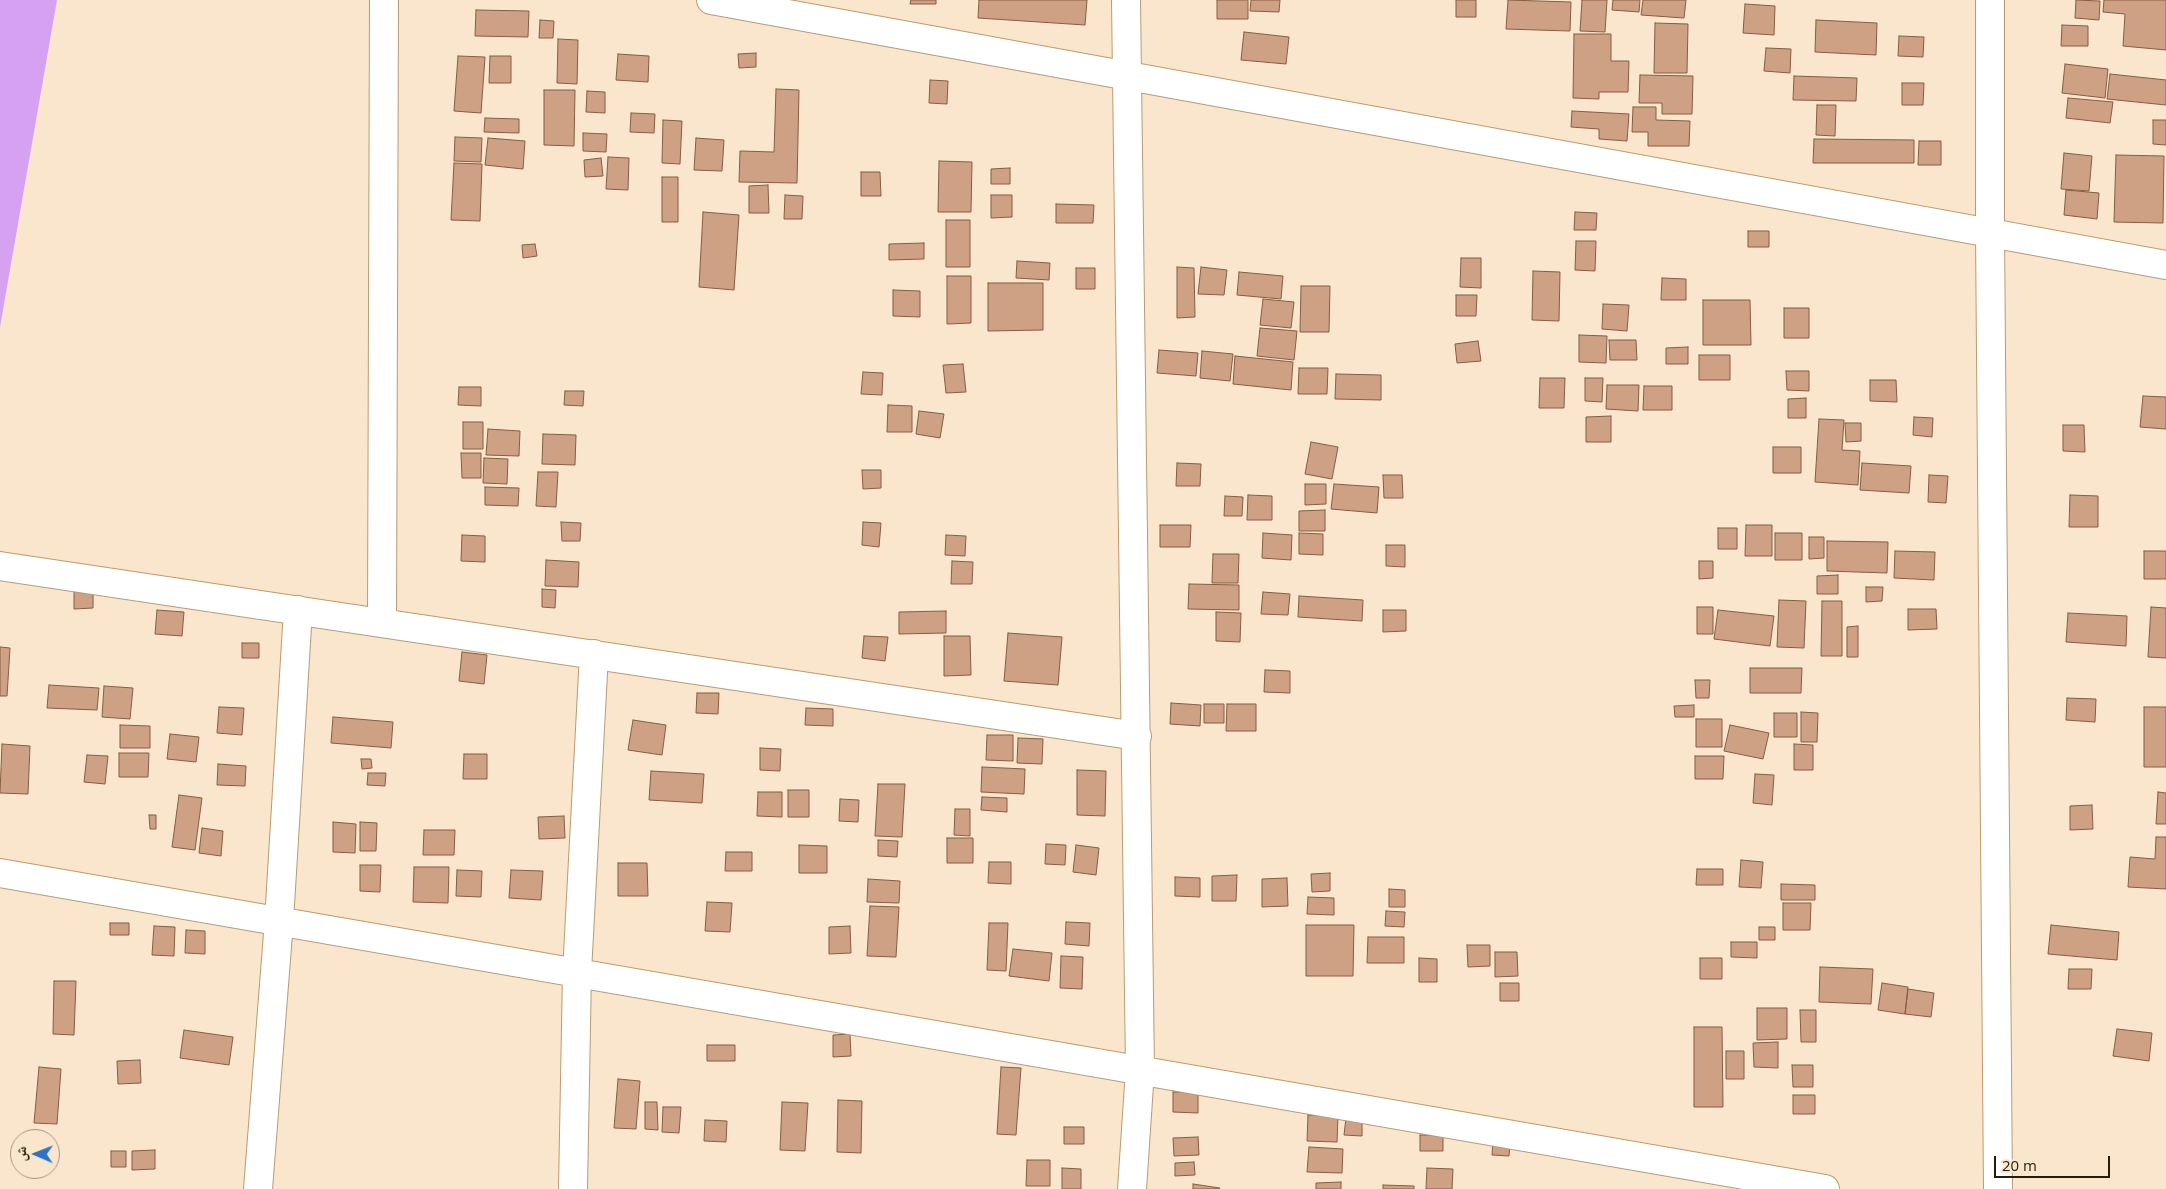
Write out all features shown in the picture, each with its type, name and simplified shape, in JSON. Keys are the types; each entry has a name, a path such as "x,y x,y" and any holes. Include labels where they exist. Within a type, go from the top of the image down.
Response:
{"street":[{"path":"382,622 384,0"},
{"path":"711,0 2166,265"},
{"path":"1126,0 1140,1070 1132,1189"},
{"path":"1990,0 1990,233 1998,1189"},
{"path":"0,566 1137,736"},
{"path":"258,1189 279,921 298,610"},
{"path":"573,1189 577,972 594,654"},
{"path":"0,873 1824,1189"}],"shaded area":[{"path":"0,0 57,0 0,327"}],"building":[{"path":"911,0 936,0 936,4 910,4"},
{"path":"979,0 1087,0 1085,25 978,18"},
{"path":"1217,0 1248,0 1248,19 1217,19"},
{"path":"1251,0 1280,0 1279,12 1250,11"},
{"path":"1456,0 1476,0 1476,17 1456,17"},
{"path":"1508,0 1571,2 1570,31 1506,29"},
{"path":"1582,0 1607,0 1605,32 1580,31"},
{"path":"1613,0 1640,0 1639,12 1612,10"},
{"path":"1643,0 1686,0 1684,18 1641,15"},
{"path":"2076,0 2100,1 2099,20 2075,18"},
{"path":"2104,0 2166,0 2166,50 2123,46 2125,14 2103,12"},
{"path":"1745,4 1775,6 1774,35 1743,33"},
{"path":"476,10 529,11 528,37 475,36"},
{"path":"540,20 554,21 553,38 539,38"},
{"path":"1816,20 1877,23 1876,55 1815,52"},
{"path":"1655,23 1688,24 1687,73 1654,73"},
{"path":"2062,25 2088,26 2088,46 2061,46"},
{"path":"1244,32 1289,37 1286,64 1241,60"},
{"path":"1574,34 1611,34 1611,61 1629,61 1628,92 1599,92 1599,99 1573,98"},
{"path":"1899,36 1924,37 1923,57 1898,56"},
{"path":"558,39 578,40 577,84 557,83"},
{"path":"1766,48 1791,49 1790,73 1764,71"},
{"path":"756,53 756,67 739,68 738,54"},
{"path":"618,54 649,56 648,82 616,80"},
{"path":"458,56 485,57 481,113 454,111"},
{"path":"490,56 511,56 511,83 489,83"},
{"path":"2065,64 2108,69 2105,98 2062,93"},
{"path":"2110,74 2166,80 2166,105 2107,99"},
{"path":"1640,75 1693,76 1692,114 1662,114 1662,103 1639,103"},
{"path":"1794,76 1857,78 1856,101 1793,100"},
{"path":"930,80 948,81 947,104 929,103"},
{"path":"1902,83 1924,83 1923,105 1902,105"},
{"path":"776,89 799,90 797,183 739,182 740,151 774,152"},
{"path":"544,90 575,90 574,146 544,145"},
{"path":"587,91 605,92 605,113 586,112"},
{"path":"2068,98 2113,102 2110,123 2066,118"},
{"path":"1817,105 1836,105 1835,136 1816,135"},
{"path":"1633,107 1656,107 1656,120 1690,121 1689,146 1648,146 1648,132 1632,132"},
{"path":"1572,111 1629,114 1627,141 1599,139 1599,129 1571,127"},
{"path":"631,113 655,114 654,133 630,132"},
{"path":"485,118 519,119 519,133 484,132"},
{"path":"663,120 682,121 680,164 662,163"},
{"path":"2153,120 2166,120 2166,145 2153,144"},
{"path":"583,133 607,134 606,152 583,151"},
{"path":"455,137 482,138 481,162 454,161"},
{"path":"488,138 525,141 523,169 485,165"},
{"path":"696,138 724,140 722,171 694,170"},
{"path":"1814,139 1914,140 1914,163 1813,163"},
{"path":"1919,141 1941,141 1941,165 1918,165"},
{"path":"2064,153 2092,156 2089,191 2061,189"},
{"path":"2116,155 2164,156 2163,223 2114,222"},
{"path":"608,157 629,158 628,190 606,189"},
{"path":"601,158 603,176 585,177 584,160"},
{"path":"939,161 972,162 971,212 938,212"},
{"path":"454,163 482,164 480,221 451,220"},
{"path":"1010,168 1010,184 991,184 991,169"},
{"path":"861,172 880,172 881,196 861,196"},
{"path":"662,177 678,177 678,222 662,222"},
{"path":"768,185 769,213 749,213 749,186"},
{"path":"2066,190 2099,193 2097,219 2064,215"},
{"path":"785,195 803,196 802,219 784,219"},
{"path":"991,195 1012,195 1012,217 991,218"},
{"path":"1056,204 1094,205 1093,223 1056,223"},
{"path":"703,212 739,215 734,290 699,287"},
{"path":"1575,212 1597,213 1596,230 1574,230"},
{"path":"946,220 970,220 970,267 946,267"},
{"path":"1748,231 1769,231 1769,247 1748,247"},
{"path":"1576,241 1596,241 1595,271 1575,270"},
{"path":"924,243 924,259 889,260 889,244"},
{"path":"535,244 537,256 523,258 522,245"},
{"path":"1461,258 1481,258 1481,288 1460,287"},
{"path":"1017,261 1050,263 1049,280 1016,278"},
{"path":"1177,267 1194,268 1195,317 1177,318"},
{"path":"1201,267 1227,270 1224,295 1198,294"},
{"path":"1076,268 1095,268 1095,289 1076,289"},
{"path":"1533,271 1560,272 1559,321 1532,320"},
{"path":"1239,272 1283,276 1281,299 1237,295"},
{"path":"947,276 971,276 971,323 947,324"},
{"path":"1662,278 1686,279 1686,300 1661,300"},
{"path":"988,283 1043,283 1043,330 988,331"},
{"path":"1301,286 1330,286 1329,332 1300,332"},
{"path":"893,290 920,291 920,317 893,316"},
{"path":"1456,295 1477,295 1476,316 1456,316"},
{"path":"1263,299 1294,302 1291,328 1260,325"},
{"path":"1703,300 1750,300 1751,345 1703,345"},
{"path":"1603,304 1629,305 1627,331 1602,329"},
{"path":"1784,308 1809,308 1809,338 1784,338"},
{"path":"1260,328 1297,331 1294,360 1257,356"},
{"path":"1579,335 1607,336 1606,363 1579,362"},
{"path":"1609,340 1636,340 1637,360 1610,360"},
{"path":"1478,341 1481,361 1457,363 1455,344"},
{"path":"1688,347 1688,364 1666,364 1666,348"},
{"path":"1159,350 1198,353 1196,376 1157,373"},
{"path":"1202,351 1233,354 1230,381 1200,378"},
{"path":"1699,355 1730,355 1730,380 1699,380"},
{"path":"1235,356 1293,362 1291,390 1233,384"},
{"path":"963,364 966,392 946,393 943,365"},
{"path":"1299,368 1328,368 1327,394 1298,394"},
{"path":"1786,371 1809,371 1809,391 1787,390"},
{"path":"863,372 883,373 882,395 861,394"},
{"path":"1336,374 1381,375 1381,400 1335,399"},
{"path":"1540,378 1565,378 1564,408 1539,408"},
{"path":"1585,378 1603,378 1602,402 1585,401"},
{"path":"1870,380 1896,380 1897,402 1870,401"},
{"path":"1607,385 1639,385 1638,411 1606,409"},
{"path":"1644,386 1672,386 1672,410 1643,410"},
{"path":"459,387 481,387 481,406 458,405"},
{"path":"565,391 584,391 583,406 564,405"},
{"path":"2143,396 2166,397 2166,429 2140,427"},
{"path":"1806,398 1806,418 1788,418 1788,399"},
{"path":"888,405 912,406 912,432 887,432"},
{"path":"919,411 944,414 940,438 916,434"},
{"path":"1611,416 1611,442 1586,442 1586,417"},
{"path":"1914,417 1933,418 1932,437 1913,435"},
{"path":"1819,419 1844,420 1842,450 1860,451 1858,485 1815,482"},
{"path":"463,422 483,422 483,449 463,449"},
{"path":"1845,423 1861,423 1861,441 1846,442"},
{"path":"2063,425 2084,425 2085,452 2063,451"},
{"path":"488,429 520,431 519,456 486,455"},
{"path":"543,434 576,435 575,465 542,464"},
{"path":"1311,442 1338,447 1332,479 1305,474"},
{"path":"1773,447 1801,447 1801,473 1773,473"},
{"path":"461,453 481,453 481,478 462,478"},
{"path":"484,458 508,459 507,484 483,483"},
{"path":"1177,463 1201,464 1200,486 1176,486"},
{"path":"1862,463 1911,466 1909,493 1860,490"},
{"path":"862,470 881,470 881,488 863,489"},
{"path":"538,472 558,472 556,507 536,506"},
{"path":"1383,475 1402,475 1403,498 1384,498"},
{"path":"1929,475 1948,476 1946,503 1928,502"},
{"path":"1305,484 1326,484 1326,504 1305,505"},
{"path":"1334,484 1379,487 1377,513 1331,509"},
{"path":"485,487 519,488 518,506 485,505"},
{"path":"1248,495 1272,496 1272,520 1247,520"},
{"path":"2070,495 2098,496 2098,527 2069,527"},
{"path":"1225,496 1243,497 1242,516 1224,516"},
{"path":"1325,510 1325,531 1299,531 1299,511"},
{"path":"561,522 581,523 580,541 562,541"},
{"path":"863,522 881,523 879,547 862,545"},
{"path":"1160,525 1191,525 1190,547 1160,547"},
{"path":"1746,525 1772,525 1772,556 1745,556"},
{"path":"1718,528 1737,528 1737,549 1718,549"},
{"path":"1263,533 1292,535 1291,560 1262,558"},
{"path":"1299,533 1323,534 1323,555 1299,554"},
{"path":"1775,533 1802,533 1802,560 1775,560"},
{"path":"462,535 485,536 485,562 461,561"},
{"path":"946,535 966,536 965,556 945,555"},
{"path":"1809,537 1824,537 1824,558 1809,559"},
{"path":"1827,541 1888,542 1887,573 1827,571"},
{"path":"1386,545 1405,545 1405,567 1386,566"},
{"path":"1895,551 1935,552 1934,580 1894,578"},
{"path":"2144,551 2166,551 2166,579 2144,579"},
{"path":"1213,554 1239,554 1238,583 1212,583"},
{"path":"546,560 579,562 578,587 545,586"},
{"path":"952,561 973,562 972,584 951,584"},
{"path":"1699,561 1713,561 1713,578 1699,579"},
{"path":"1838,575 1838,594 1817,594 1817,576"},
{"path":"1189,584 1239,585 1239,610 1188,609"},
{"path":"1866,587 1883,587 1882,601 1866,602"},
{"path":"542,589 556,590 555,608 542,607"},
{"path":"74,591 93,591 93,608 74,609"},
{"path":"1263,592 1290,594 1288,615 1261,614"},
{"path":"1299,596 1363,600 1362,621 1298,617"},
{"path":"1779,600 1806,601 1804,648 1777,647"},
{"path":"1822,601 1842,601 1842,656 1821,656"},
{"path":"1697,607 1713,607 1713,634 1697,634"},
{"path":"2151,607 2166,608 2166,658 2148,657"},
{"path":"1908,609 1936,609 1937,629 1908,630"},
{"path":"157,610 184,612 182,636 155,634"},
{"path":"1383,610 1406,610 1406,631 1383,632"},
{"path":"1718,610 1774,616 1770,646 1714,639"},
{"path":"946,611 946,633 899,634 899,612"},
{"path":"1216,612 1241,613 1240,642 1216,641"},
{"path":"2068,613 2127,616 2126,646 2066,642"},
{"path":"1858,626 1858,657 1847,657 1847,627"},
{"path":"1008,633 1062,637 1058,685 1004,681"},
{"path":"864,636 888,637 885,661 862,658"},
{"path":"944,636 970,636 971,675 944,676"},
{"path":"242,643 259,643 259,658 242,658"},
{"path":"0,647 10,648 7,696 0,696"},
{"path":"462,652 487,655 484,684 459,681"},
{"path":"1750,668 1802,668 1801,693 1750,693"},
{"path":"1265,670 1290,671 1290,693 1264,692"},
{"path":"1695,680 1710,680 1709,698 1696,698"},
{"path":"49,685 99,688 97,710 47,708"},
{"path":"104,686 133,688 130,719 102,717"},
{"path":"697,693 719,693 718,714 696,713"},
{"path":"2067,698 2096,699 2095,722 2066,720"},
{"path":"1171,703 1201,705 1200,726 1170,724"},
{"path":"1204,704 1224,704 1224,723 1204,723"},
{"path":"1227,704 1256,704 1256,731 1226,731"},
{"path":"1694,705 1694,717 1675,717 1674,706"},
{"path":"219,707 244,708 242,735 217,733"},
{"path":"2144,707 2166,707 2166,767 2144,767"},
{"path":"806,708 833,709 833,726 805,725"},
{"path":"1801,712 1818,713 1817,742 1801,742"},
{"path":"1774,713 1797,713 1797,737 1774,737"},
{"path":"333,717 393,722 391,748 331,743"},
{"path":"1696,719 1722,719 1722,747 1696,747"},
{"path":"633,720 666,725 662,755 628,750"},
{"path":"120,725 150,726 150,748 120,748"},
{"path":"1730,725 1769,733 1763,759 1724,751"},
{"path":"170,734 199,737 196,762 167,759"},
{"path":"987,735 1013,735 1013,761 986,760"},
{"path":"1018,738 1043,739 1042,764 1017,763"},
{"path":"2,744 30,746 28,794 0,793"},
{"path":"1794,744 1813,745 1813,770 1794,770"},
{"path":"760,748 781,749 780,771 760,770"},
{"path":"119,753 149,753 148,777 119,777"},
{"path":"464,754 487,754 487,779 463,779"},
{"path":"87,755 108,756 105,784 84,782"},
{"path":"1695,756 1724,756 1723,779 1695,779"},
{"path":"361,759 371,759 372,768 362,769"},
{"path":"218,764 246,766 245,786 217,785"},
{"path":"982,767 1025,769 1024,794 981,792"},
{"path":"1077,770 1106,771 1105,816 1077,815"},
{"path":"651,771 704,774 702,803 649,800"},
{"path":"368,773 386,773 385,786 367,785"},
{"path":"1755,774 1774,775 1772,805 1753,803"},
{"path":"878,784 905,784 902,837 875,836"},
{"path":"788,790 809,790 809,817 788,817"},
{"path":"758,792 782,792 782,817 757,816"},
{"path":"2158,792 2166,793 2166,824 2156,824"},
{"path":"179,795 202,798 195,850 172,847"},
{"path":"982,797 1007,798 1007,812 981,810"},
{"path":"840,799 859,800 858,822 839,821"},
{"path":"2092,805 2093,829 2070,830 2070,806"},
{"path":"955,809 970,809 970,836 954,835"},
{"path":"149,815 156,815 156,829 150,829"},
{"path":"564,816 565,838 539,839 538,817"},
{"path":"333,822 356,824 355,853 333,852"},
{"path":"360,822 377,823 376,851 360,851"},
{"path":"202,828 223,831 221,856 199,853"},
{"path":"424,830 455,830 454,855 423,855"},
{"path":"2156,837 2166,837 2166,889 2128,887 2130,857 2155,859"},
{"path":"947,838 973,838 973,863 947,863"},
{"path":"878,840 898,841 897,857 878,856"},
{"path":"1046,844 1066,845 1065,865 1045,864"},
{"path":"799,845 827,846 827,873 799,873"},
{"path":"1076,845 1099,848 1096,875 1073,872"},
{"path":"726,852 752,852 752,871 725,871"},
{"path":"1741,860 1763,862 1761,888 1739,887"},
{"path":"989,862 1011,862 1011,884 988,883"},
{"path":"618,863 647,863 648,896 618,896"},
{"path":"360,865 381,865 380,892 360,891"},
{"path":"414,867 449,867 448,903 413,902"},
{"path":"1697,869 1723,869 1723,885 1696,885"},
{"path":"457,870 482,871 481,897 456,896"},
{"path":"511,870 543,871 541,900 509,898"},
{"path":"1330,873 1330,891 1312,892 1311,874"},
{"path":"1237,875 1236,901 1212,901 1212,876"},
{"path":"1175,877 1200,878 1200,897 1175,896"},
{"path":"1287,878 1288,906 1262,907 1262,879"},
{"path":"868,879 900,881 899,903 867,902"},
{"path":"1781,884 1815,885 1815,900 1781,900"},
{"path":"1389,889 1405,890 1405,907 1389,907"},
{"path":"1308,897 1334,898 1334,915 1307,914"},
{"path":"707,902 732,903 730,932 705,931"},
{"path":"1783,903 1811,903 1810,930 1783,930"},
{"path":"870,906 899,907 896,957 867,956"},
{"path":"1386,911 1405,912 1404,927 1385,926"},
{"path":"1066,922 1090,923 1089,946 1065,944"},
{"path":"110,923 129,923 129,935 110,935"},
{"path":"989,923 1008,923 1006,971 987,970"},
{"path":"1306,925 1354,925 1353,976 1306,976"},
{"path":"2051,925 2119,932 2117,960 2048,954"},
{"path":"154,926 175,927 174,956 152,955"},
{"path":"850,926 851,953 829,954 829,927"},
{"path":"1759,927 1775,927 1775,940 1759,940"},
{"path":"186,930 205,931 205,954 185,953"},
{"path":"1368,937 1404,937 1404,963 1367,963"},
{"path":"1731,942 1757,942 1757,958 1731,957"},
{"path":"1467,945 1490,945 1490,966 1468,967"},
{"path":"1013,949 1052,953 1049,981 1009,976"},
{"path":"1495,952 1517,952 1518,976 1495,977"},
{"path":"1061,956 1083,957 1082,989 1060,988"},
{"path":"1419,958 1437,959 1437,982 1419,982"},
{"path":"1700,958 1722,958 1722,979 1700,979"},
{"path":"1820,967 1873,969 1871,1004 1819,1002"},
{"path":"2069,969 2092,969 2091,989 2068,989"},
{"path":"54,981 76,981 74,1035 53,1034"},
{"path":"1500,983 1519,983 1519,1001 1500,1001"},
{"path":"1882,983 1908,987 1905,1014 1878,1010"},
{"path":"1908,989 1934,993 1931,1017 1905,1014"},
{"path":"1757,1008 1787,1008 1787,1039 1757,1040"},
{"path":"1800,1010 1816,1010 1816,1042 1801,1042"},
{"path":"1694,1027 1722,1027 1723,1107 1694,1107"},
{"path":"2117,1029 2152,1033 2149,1061 2113,1056"},
{"path":"184,1030 233,1037 229,1065 180,1058"},
{"path":"850,1034 851,1056 833,1057 833,1035"},
{"path":"1778,1042 1778,1068 1754,1067 1753,1043"},
{"path":"707,1045 735,1045 735,1061 707,1061"},
{"path":"1726,1051 1744,1051 1744,1079 1726,1079"},
{"path":"140,1060 141,1083 118,1084 117,1061"},
{"path":"1792,1065 1813,1065 1813,1087 1793,1087"},
{"path":"39,1067 61,1069 57,1124 34,1123"},
{"path":"1001,1067 1021,1068 1016,1135 997,1134"},
{"path":"618,1079 640,1081 636,1129 614,1128"},
{"path":"1173,1092 1198,1092 1198,1113 1173,1112"},
{"path":"1793,1095 1815,1095 1815,1114 1793,1114"},
{"path":"838,1100 862,1101 861,1153 837,1152"},
{"path":"645,1102 657,1102 658,1130 645,1129"},
{"path":"782,1102 808,1103 805,1151 780,1150"},
{"path":"663,1107 681,1107 679,1133 662,1132"},
{"path":"1308,1115 1338,1116 1337,1142 1307,1141"},
{"path":"1346,1118 1362,1119 1362,1136 1344,1135"},
{"path":"705,1120 727,1121 726,1142 704,1141"},
{"path":"1064,1127 1084,1127 1084,1144 1064,1144"},
{"path":"1420,1135 1443,1135 1443,1151 1420,1151"},
{"path":"1198,1137 1199,1155 1174,1156 1173,1138"},
{"path":"1493,1141 1510,1143 1509,1156 1492,1155"},
{"path":"1309,1147 1343,1149 1342,1173 1307,1172"},
{"path":"155,1150 155,1169 132,1170 132,1151"},
{"path":"111,1151 126,1151 126,1167 111,1167"},
{"path":"1027,1160 1050,1160 1050,1186 1026,1186"},
{"path":"1194,1162 1195,1175 1175,1176 1175,1163"},
{"path":"1062,1168 1081,1169 1081,1189 1062,1189"},
{"path":"1427,1168 1453,1169 1452,1189 1426,1189"},
{"path":"1341,1182 1341,1189 1316,1189 1316,1183"},
{"path":"1193,1184 1220,1188 1193,1189"},
{"path":"1383,1185 1414,1186 1414,1189 1383,1189"}]}
